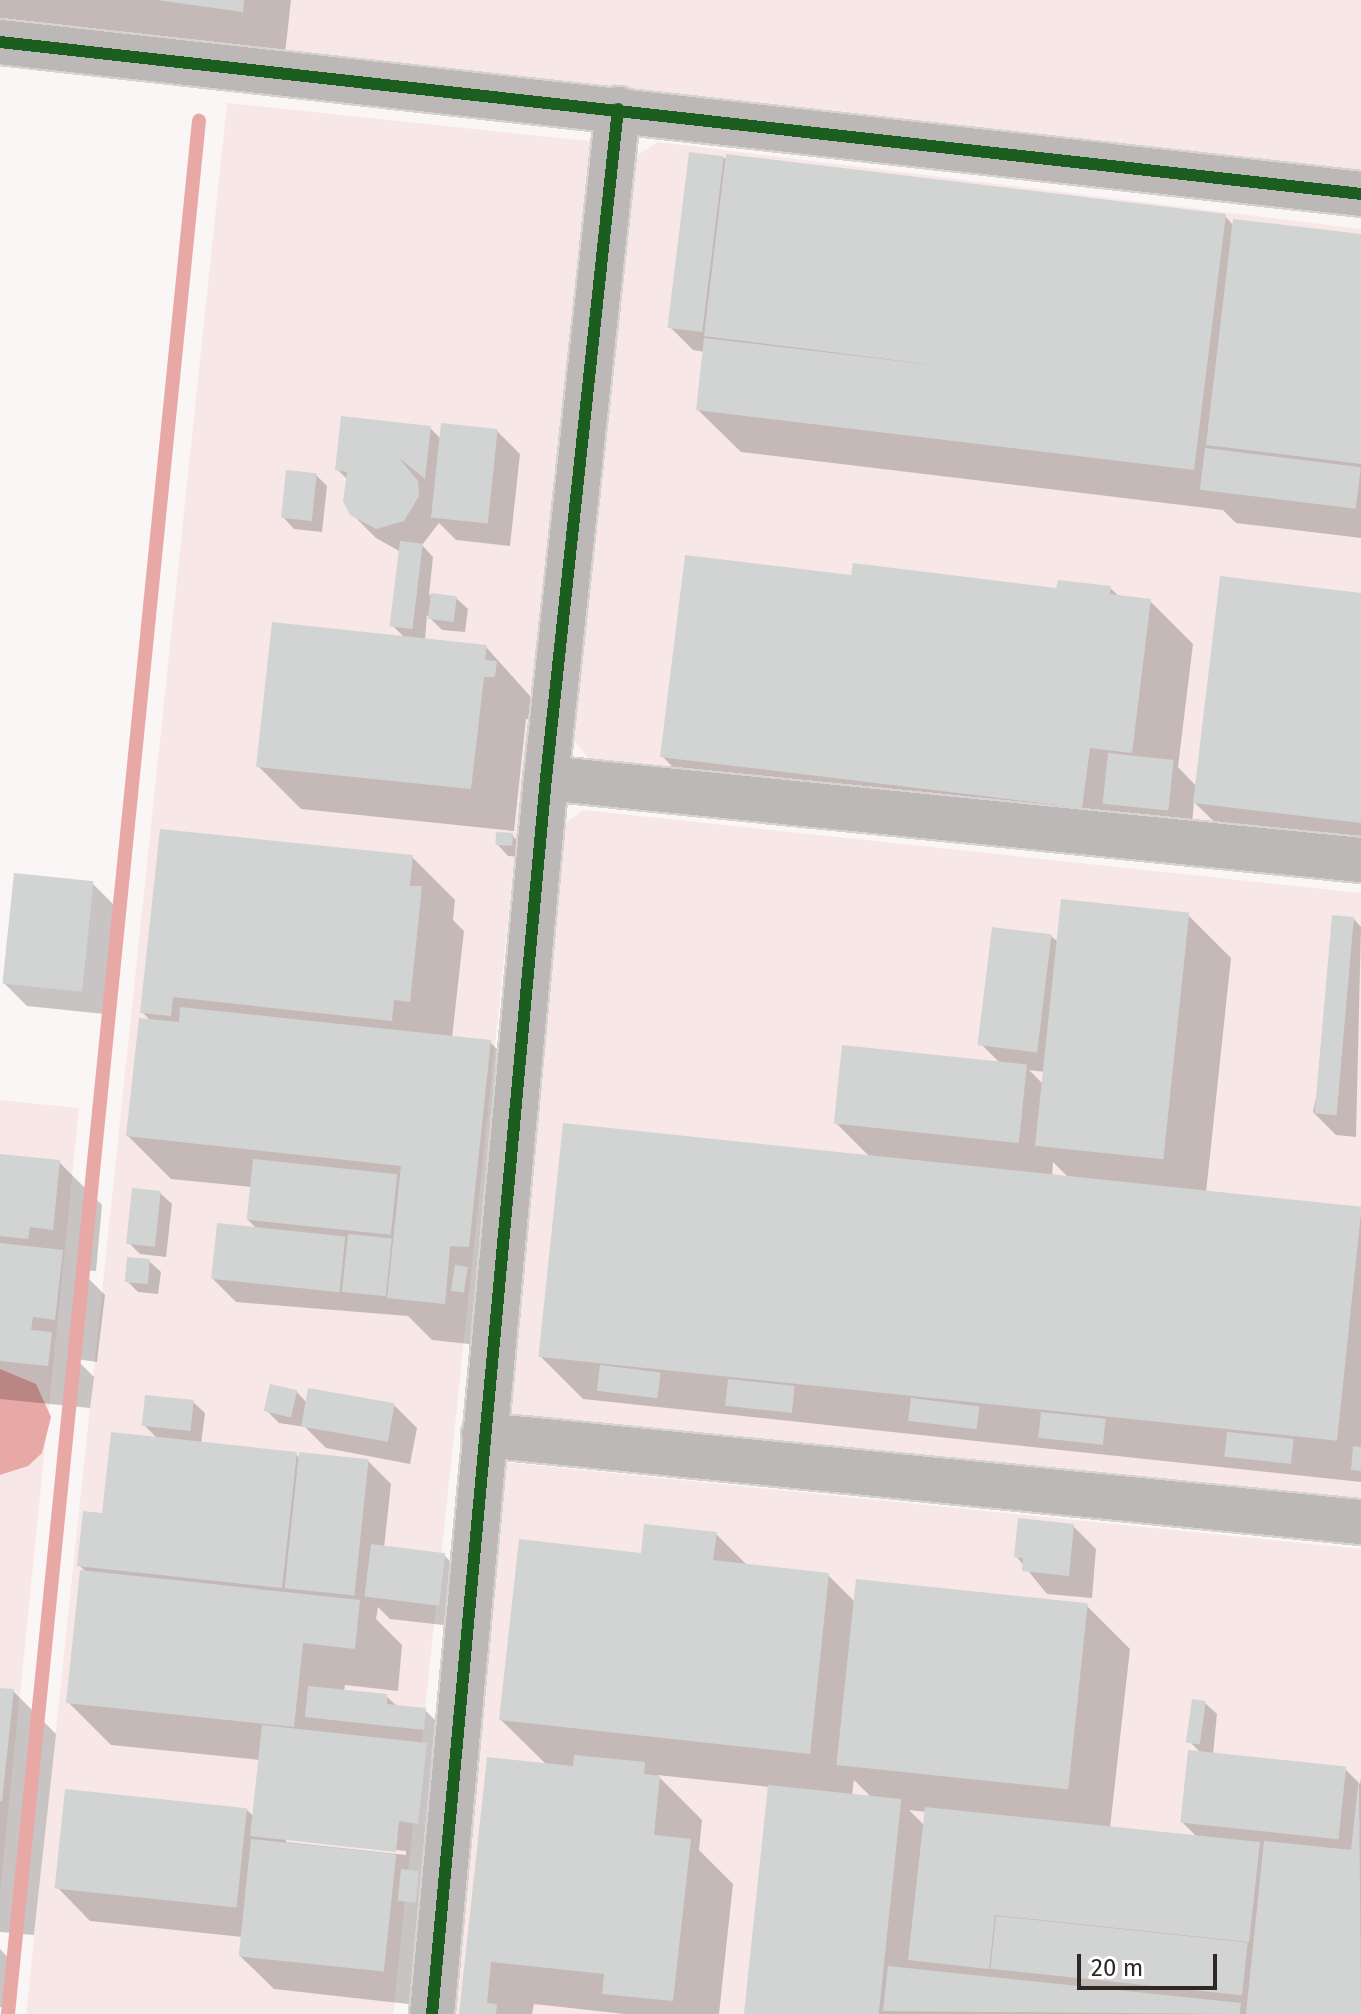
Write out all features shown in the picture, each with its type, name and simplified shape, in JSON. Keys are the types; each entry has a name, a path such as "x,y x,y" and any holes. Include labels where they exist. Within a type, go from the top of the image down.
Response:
{"street":[{"path":"0,42 1361,194"},
{"path":"432,2014 546,778 618,109"},
{"path":"546,778 1361,860"},
{"path":"484,1435 1361,1522"}],"shaded area":[{"path":"0,0 1361,0 1361,174 0,22"},
{"path":"227,103 590,141 393,2014 26,2013"},
{"path":"658,142 1361,229 1361,838 588,758 566,731 630,160"},
{"path":"584,810 1361,893 1361,1504 505,1417 565,823"},
{"path":"0,1100 79,1108 0,1894"},
{"path":"0,1369 36,1384 51,1417 42,1453 28,1466 0,1475"},
{"path":"503,1462 1361,1549 1361,2014 446,2014"}],"building":[{"path":"157,0 244,0 243,12"},
{"path":"689,152 724,156 702,332 667,328"},
{"path":"726,154 1226,214 1194,470 696,410 704,338 958,368 704,336"},
{"path":"1233,219 1361,234 1361,464 1206,445"},
{"path":"341,416 431,426 425,479 398,457 418,481 419,496 404,521 376,529 350,515 343,501 347,472 335,470"},
{"path":"441,423 498,429 488,523 431,517"},
{"path":"1205,448 1361,467 1356,509 1200,490"},
{"path":"286,470 317,473 312,521 281,518"},
{"path":"400,541 423,544 412,629 390,626"},
{"path":"685,555 851,575 853,563 1056,588 1058,580 1111,586 1110,594 1151,599 1132,753 1090,748 1082,808 660,757"},
{"path":"1220,576 1361,593 1361,823 1193,803"},
{"path":"431,593 457,596 454,622 428,619"},
{"path":"272,622 487,645 485,660 497,661 495,677 484,677 471,789 256,767"},
{"path":"1108,753 1174,760 1168,811 1103,804"},
{"path":"160,829 413,855 410,886 422,886 410,1002 394,1000 392,1021 173,997 171,1016 140,1013"},
{"path":"496,832 513,833 512,846 495,845"},
{"path":"14,873 94,881 82,992 2,983"},
{"path":"1061,899 1189,912 1163,1159 1035,1146"},
{"path":"1332,915 1354,917 1337,1115 1315,1113"},
{"path":"992,927 1052,934 1037,1052 977,1045"},
{"path":"180,1007 491,1040 469,1247 450,1246 445,1304 387,1298 401,1166 126,1136 139,1018 179,1022"},
{"path":"842,1045 1027,1064 1019,1143 834,1124"},
{"path":"563,1123 1361,1207 1337,1441 538,1357"},
{"path":"0,1154 60,1160 53,1230 30,1227 28,1239 0,1236"},
{"path":"253,1159 397,1174 391,1235 247,1220"},
{"path":"132,1188 161,1191 155,1247 126,1244"},
{"path":"217,1223 345,1236 339,1292 211,1279"},
{"path":"348,1234 392,1239 386,1296 342,1292"},
{"path":"0,1243 63,1250 55,1320 33,1317 31,1330 52,1332 48,1366 0,1361"},
{"path":"127,1257 150,1259 148,1284 125,1282"},
{"path":"455,1265 468,1267 464,1293 451,1291"},
{"path":"600,1365 661,1372 657,1398 597,1391"},
{"path":"728,1379 795,1386 792,1413 725,1406"},
{"path":"270,1384 297,1390 291,1418 264,1411"},
{"path":"308,1388 395,1403 388,1442 301,1426"},
{"path":"145,1395 194,1400 190,1431 142,1426"},
{"path":"911,1398 979,1406 977,1429 908,1421"},
{"path":"1041,1412 1106,1419 1103,1445 1038,1438"},
{"path":"111,1432 297,1452 282,1588 77,1566 83,1511 102,1513"},
{"path":"1227,1432 1294,1439 1291,1464 1224,1457"},
{"path":"1353,1446 1361,1447 1361,1471 1351,1470"},
{"path":"299,1452 369,1459 354,1596 285,1588"},
{"path":"1018,1518 1074,1524 1069,1576 1022,1571 1023,1558 1014,1557"},
{"path":"644,1524 717,1532 713,1560 829,1573 810,1754 499,1720 519,1539 641,1553"},
{"path":"371,1544 445,1553 439,1606 365,1597"},
{"path":"80,1570 360,1600 355,1649 303,1643 294,1727 66,1703"},
{"path":"856,1579 1088,1603 1068,1789 836,1765"},
{"path":"308,1686 387,1694 387,1704 426,1708 424,1730 305,1717"},
{"path":"0,1688 14,1689 2,1801 0,1801"},
{"path":"1192,1699 1206,1701 1200,1745 1186,1743"},
{"path":"262,1725 427,1743 418,1824 399,1821 396,1852 250,1836"},
{"path":"1188,1750 1346,1767 1338,1839 1180,1823"},
{"path":"574,1755 645,1762 644,1774 660,1776 654,1835 691,1839 673,2001 602,1994 604,1974 491,1962 487,2003 497,2004 496,2014 459,2014 487,1757 573,1766"},
{"path":"1359,1777 1361,2014 1246,2014 1264,1841 1351,1850"},
{"path":"768,1785 901,1799 879,2014 744,2014"},
{"path":"65,1789 247,1808 237,1908 55,1888"},
{"path":"925,1807 1260,1842 1249,1942 995,1915 989,1969 908,1960"},
{"path":"251,1839 396,1854 384,1972 239,1956"},
{"path":"401,1869 419,1871 416,1903 398,1901"},
{"path":"996,1916 1248,1942 1242,1995 990,1969"},
{"path":"888,1966 1241,2003 1240,2014 883,2011"}],"waterway":[{"path":"8,2014 199,121"}],"cycle path":[{"path":"0,42 1361,194"},
{"path":"432,2014 546,778 618,109"}]}
